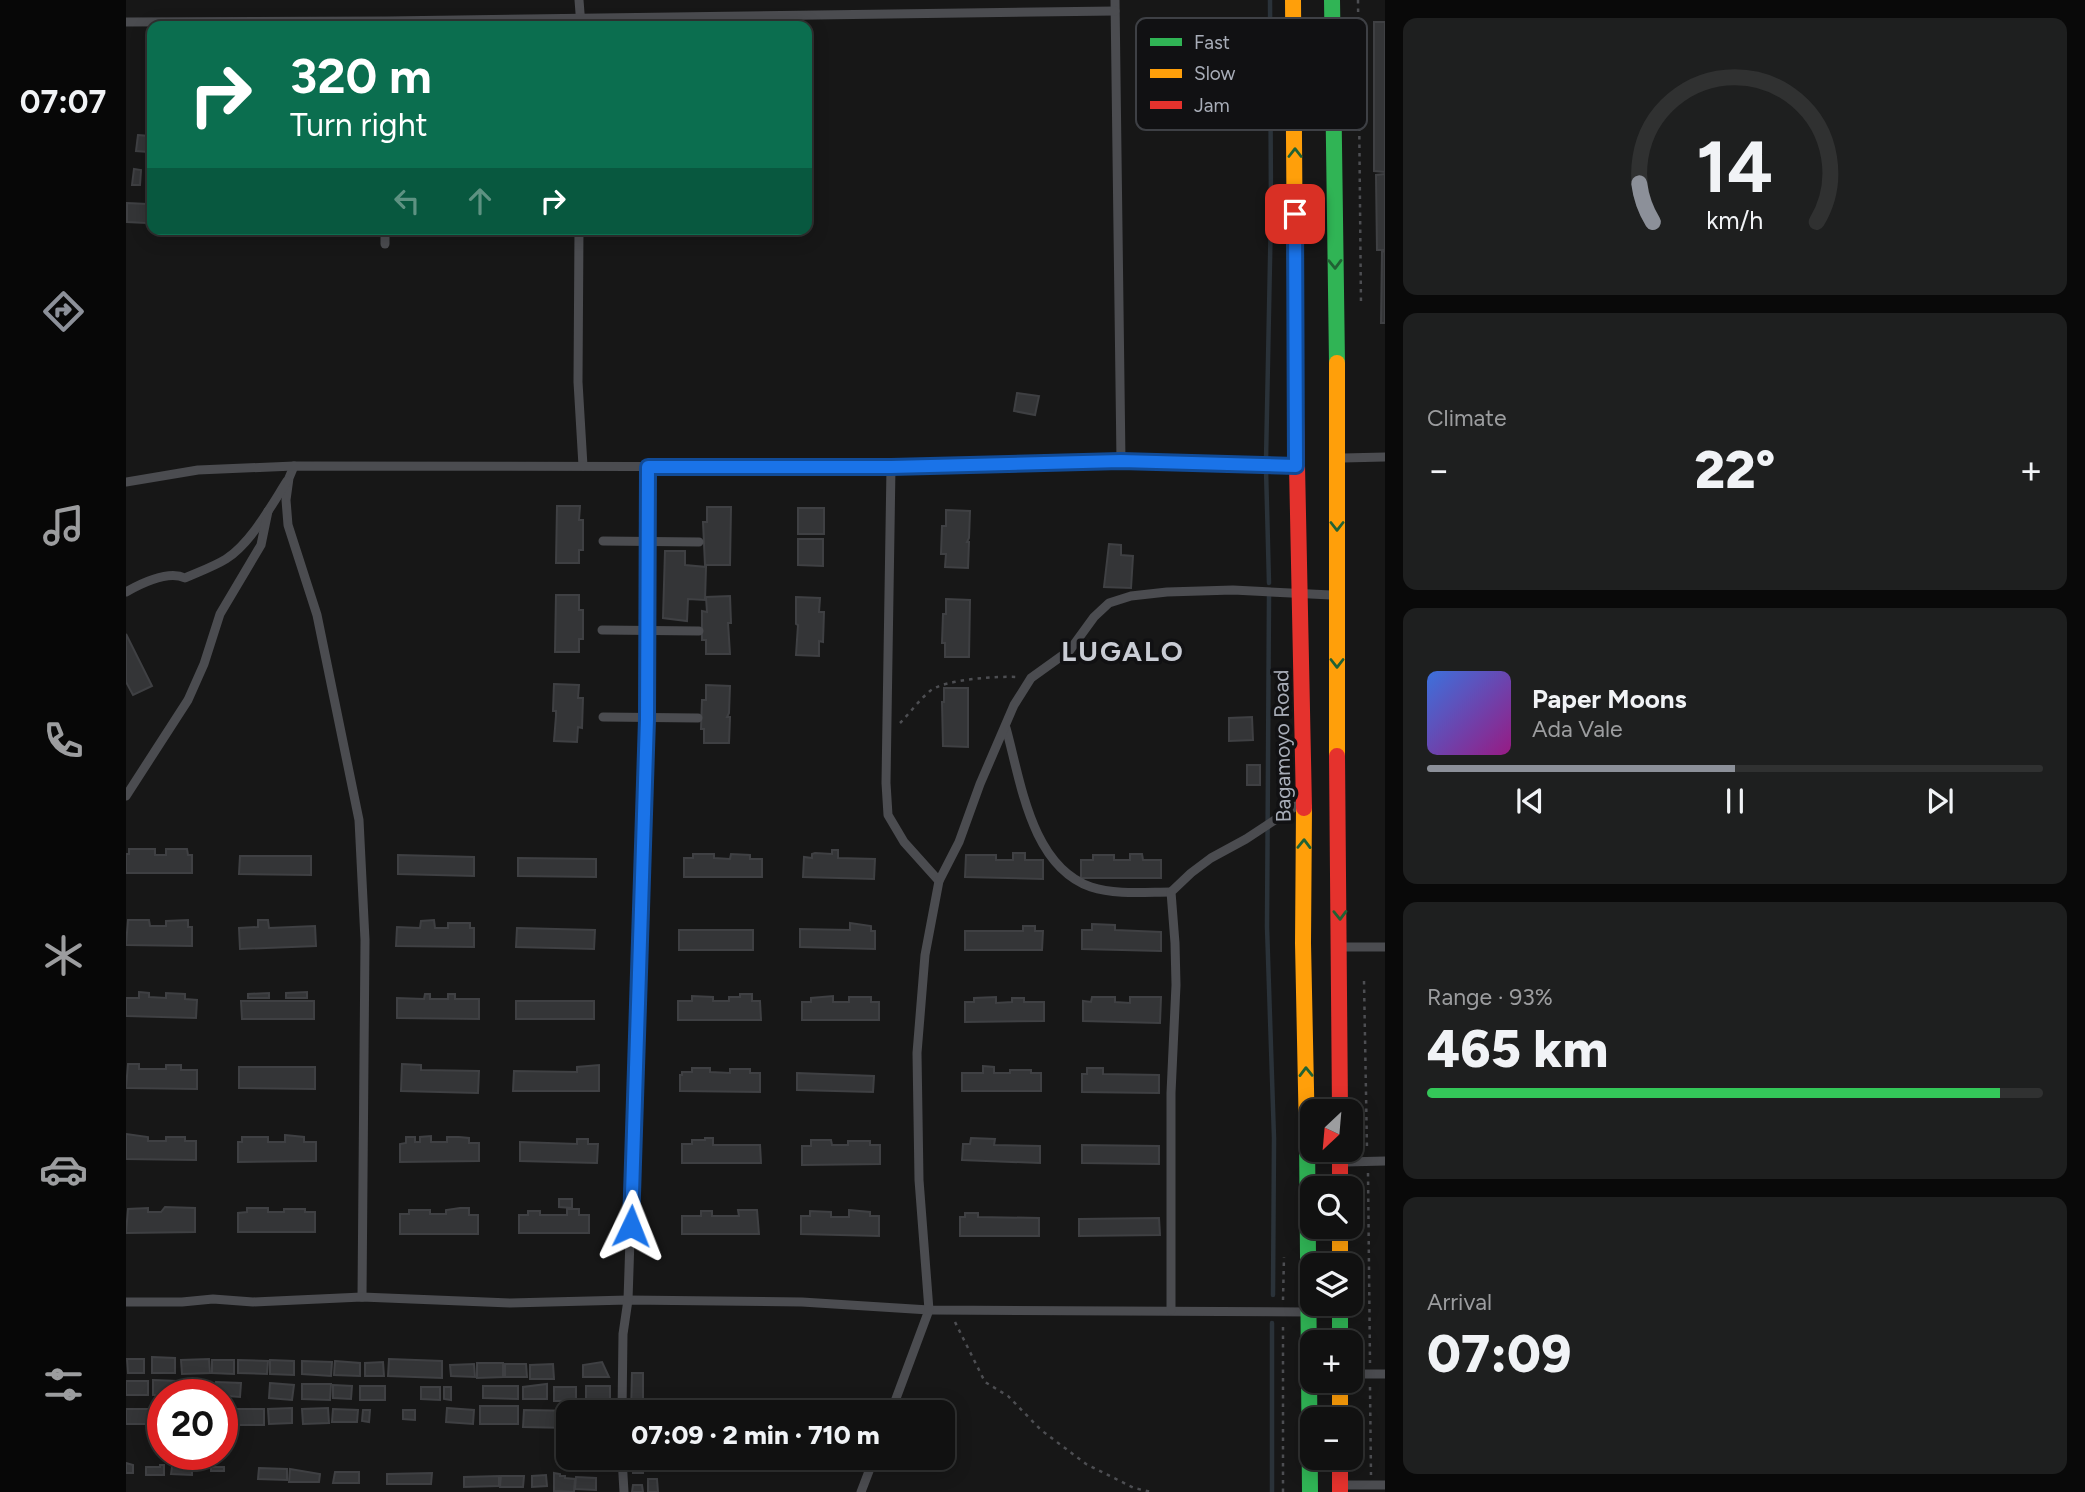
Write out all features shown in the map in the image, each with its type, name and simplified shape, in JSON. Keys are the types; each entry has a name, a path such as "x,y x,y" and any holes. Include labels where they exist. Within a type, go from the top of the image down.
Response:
{"highway":[{"name":"Bagamoyo Road","path":"1293,0 1293,18"},
{"path":"1332,0 1332,18"},
{"name":"Bagamoyo Road","path":"1294,130 1296,466 1304,802 1303,943 1324,1253"},
{"path":"1334,130 1338,458 1340,1099"},
{"name":"Bagamoyo Road","path":"1310,1492 1327,1316"},
{"path":"1340,1470 1340,1489"}],"lane":[{"path":"579,0 581,21"},
{"path":"1115,0 1121,461"},
{"path":"630,21 1115,11"},
{"path":"126,22 147,23"},
{"path":"384,244 385,235"},
{"path":"579,235 578,382 583,466"},
{"path":"1338,458 1385,457"},
{"path":"126,482 198,470 293,466 891,467 1121,461 1296,466"},
{"path":"293,466 286,500 288,525 317,615 359,820 365,940 362,1297"},
{"path":"622,1400 623,1334 628,1300 647,719 648,467"},
{"path":"891,467 888,815 904,842 939,881"},
{"path":"126,592 139,584 176,574 185,578 225,560 239,548 268,511 289,478"},
{"path":"126,796 188,700 204,664 220,614 261,544 268,511"},
{"path":"603,541 699,542"},
{"path":"895,1400 929,1310 919,1180 917,1053 925,955 939,881 959,842 980,784 1014,705 1031,678 1070,650 1094,617 1109,603 1130,596 1167,592 1233,590 1337,595"},
{"path":"602,631 699,631"},
{"path":"603,717 698,718"},
{"path":"1006,728 1038,838 1058,865 1077,881 1094,888 1171,892 1211,858 1304,802"},
{"path":"1171,892 1175,953 1171,1093 1171,1310"},
{"path":"1340,947 1385,947"},
{"path":"1363,1160 1385,1161"},
{"path":"126,1302 214,1298 253,1302 362,1297 510,1303 628,1300 802,1302 929,1310 1300,1309"},
{"path":"1363,1374 1385,1374"},
{"path":"623,1470 624,1492"},
{"path":"861,1492 869,1470"},
{"path":"1340,1489 1371,1484 1385,1485"}],"path":[{"path":"887,737 932,690 944,685 1004,676 1031,678"},
{"path":"1364,975 1371,1484"},
{"path":"950,1309 957,1331 974,1355 985,1382 1008,1396 1041,1430 1086,1464 1134,1488 1151,1492"}],"building":[{"path":"1374,22 1385,22 1385,172 1374,171"},
{"path":"138,135 147,136 147,152 136,151"},
{"path":"134,169 141,170 140,185 132,185"},
{"path":"1385,174 1385,250 1377,250 1376,175"},
{"path":"127,203 147,204 146,223 127,222"},
{"path":"1382,251 1385,252 1385,323 1381,323"},
{"path":"1017,393 1039,396 1035,415 1014,411"},
{"path":"557,506 580,506 583,550 579,550 579,563 556,563"},
{"path":"707,507 731,507 730,565 705,565 703,522 707,522"},
{"path":"798,508 824,508 824,534 798,534"},
{"path":"946,510 970,511 968,568 945,567 946,554 941,554 942,526 946,526"},
{"path":"798,539 823,539 823,566 798,565"},
{"path":"1109,544 1121,545 1121,555 1133,556 1131,588 1104,587"},
{"path":"665,551 685,551 685,565 706,567 705,600 688,599 687,621 663,618"},
{"path":"556,595 579,595 579,610 583,610 583,639 579,639 579,652 555,652"},
{"path":"730,596 730,654 706,654 706,640 702,640 702,611 707,612 706,597"},
{"path":"796,597 820,598 819,612 824,612 823,642 819,641 819,656 796,655"},
{"path":"946,599 970,600 969,657 945,657 945,643 942,643"},
{"path":"126,634 152,686 133,695 126,682"},
{"path":"554,684 579,685 578,698 583,698 582,728 578,727 577,742 554,741"},
{"path":"706,685 730,686 727,717 730,717 729,743 704,743 704,729 701,729 702,700 706,700"},
{"path":"944,688 968,688 968,747 943,746"},
{"path":"1252,717 1253,740 1229,741 1229,718"},
{"path":"1247,765 1260,765 1260,785 1247,785"},
{"path":"129,849 155,849 155,855 166,855 166,849 187,849 188,855 192,855 192,873 126,873 126,854 129,854"},
{"path":"832,850 838,850 838,858 875,859 874,879 803,877 804,857 812,858 815,853 832,854"},
{"path":"1013,853 1025,853 1025,860 1043,860 1043,879 965,877 966,855 996,855 996,860 1013,860"},
{"path":"693,854 714,854 714,858 730,859 731,854 750,855 750,859 762,859 762,877 684,877 684,858 693,858"},
{"path":"1130,854 1142,854 1143,860 1161,860 1161,878 1081,878 1081,860 1093,860 1093,855 1114,855 1114,860 1130,860"},
{"path":"398,855 474,857 474,876 398,874"},
{"path":"240,856 311,856 311,875 239,874"},
{"path":"518,858 596,859 596,877 518,876"},
{"path":"128,920 149,920 150,926 166,926 166,921 188,920 188,927 192,927 192,946 126,945"},
{"path":"258,920 268,920 269,928 315,926 316,946 240,949 239,928 258,927"},
{"path":"434,920 435,928 448,928 448,923 470,923 470,928 474,928 474,947 396,946 397,927 420,928 421,921"},
{"path":"850,923 871,926 871,931 875,931 875,949 800,947 800,929 850,930"},
{"path":"1092,924 1115,925 1115,930 1161,932 1161,951 1082,949 1082,930 1092,930"},
{"path":"1023,926 1035,926 1035,931 1043,931 1042,950 965,950 965,931 1023,931"},
{"path":"517,928 595,930 594,949 516,947"},
{"path":"679,930 753,930 753,950 679,950"},
{"path":"139,992 149,993 149,997 166,998 166,993 185,994 185,999 197,1000 196,1018 126,1016 126,998 139,998"},
{"path":"307,992 307,998 286,998 286,993"},
{"path":"269,993 269,998 248,998 248,994"},
{"path":"425,994 430,994 430,999 448,999 448,994 455,994 455,999 479,999 479,1019 397,1018 397,998 424,999"},
{"path":"740,994 752,994 752,1001 760,1001 761,1020 678,1020 678,1001 692,1001 692,996 713,997 713,1001 729,1001 729,997 740,997"},
{"path":"833,996 833,1002 849,1002 849,997 871,997 871,1002 879,1002 879,1020 802,1020 802,1002 811,1002 811,998"},
{"path":"996,997 996,1003 1012,1002 1012,998 1024,998 1024,1002 1044,1002 1044,1021 965,1022 965,1002 974,1002 974,998"},
{"path":"1092,997 1115,997 1115,1002 1130,1003 1130,997 1161,997 1160,1023 1083,1021 1083,1001 1091,1002"},
{"path":"241,1001 314,1001 314,1019 242,1019"},
{"path":"516,1001 594,1001 594,1019 516,1019"},
{"path":"128,1064 139,1064 139,1069 166,1069 166,1065 181,1065 181,1070 197,1070 197,1089 126,1088"},
{"path":"402,1064 421,1065 421,1070 479,1071 478,1093 401,1091"},
{"path":"599,1065 599,1091 513,1091 514,1071 577,1072 577,1067"},
{"path":"983,1066 994,1067 994,1073 1031,1070 1031,1073 1041,1073 1041,1091 962,1091 962,1073 983,1073"},
{"path":"239,1067 315,1067 315,1089 239,1088"},
{"path":"692,1068 710,1068 710,1072 730,1073 730,1069 750,1069 750,1073 760,1073 760,1092 680,1091 680,1075 682,1072 692,1072"},
{"path":"1087,1068 1103,1068 1103,1074 1159,1075 1159,1093 1082,1092 1082,1074 1087,1074"},
{"path":"797,1073 874,1076 873,1092 797,1090"},
{"path":"126,1134 148,1137 148,1141 185,1137 185,1141 196,1141 196,1160 126,1159"},
{"path":"285,1135 304,1137 304,1142 316,1142 316,1161 238,1162 238,1142 242,1142 242,1137 268,1137 268,1142 285,1142"},
{"path":"431,1136 431,1142 447,1142 447,1137 459,1137 469,1138 469,1143 479,1143 479,1161 400,1162 400,1144 406,1143 406,1137 415,1137 415,1142 420,1142 420,1137"},
{"path":"713,1138 713,1145 760,1145 761,1163 682,1163 682,1144 692,1144 692,1140"},
{"path":"971,1138 995,1139 994,1145 1040,1146 1040,1163 962,1160 963,1144 970,1144"},
{"path":"577,1139 588,1139 588,1144 598,1144 597,1163 520,1161 520,1142 577,1144"},
{"path":"811,1140 831,1140 832,1145 848,1145 848,1141 870,1141 870,1145 880,1145 880,1164 802,1165 802,1146 811,1146"},
{"path":"1082,1145 1159,1146 1159,1164 1082,1163"},
{"path":"559,1199 572,1199 572,1208 559,1207"},
{"path":"165,1207 195,1208 195,1232 126,1233 128,1209 148,1208 148,1212 161,1212"},
{"path":"247,1208 268,1208 268,1212 305,1209 305,1212 315,1212 315,1232 238,1232 238,1213 247,1212"},
{"path":"469,1208 469,1215 478,1215 478,1234 400,1234 400,1214 409,1214 409,1210 430,1210 430,1214 446,1214 446,1210"},
{"path":"567,1209 579,1209 579,1215 589,1215 589,1233 519,1233 519,1215 528,1215 528,1211 540,1211 540,1215 567,1215"},
{"path":"738,1210 757,1210 759,1234 682,1234 682,1216 701,1216 701,1211 712,1211 712,1216 739,1216"},
{"path":"849,1210 870,1212 870,1216 879,1216 879,1236 801,1234 801,1216 810,1216 810,1211 831,1212 831,1217 849,1217"},
{"path":"965,1213 978,1213 978,1217 1039,1218 1039,1236 960,1236 960,1217 965,1217"},
{"path":"1159,1218 1160,1235 1079,1236 1079,1219"},
{"path":"152,1357 175,1358 175,1373 152,1373"},
{"path":"127,1359 144,1359 144,1373 128,1373"},
{"path":"209,1359 210,1373 182,1374 181,1360"},
{"path":"389,1359 442,1361 442,1378 388,1376"},
{"path":"212,1360 234,1360 234,1374 212,1373"},
{"path":"238,1360 268,1361 267,1374 238,1373"},
{"path":"270,1360 294,1361 294,1375 270,1374"},
{"path":"302,1361 332,1362 331,1376 302,1374"},
{"path":"335,1361 360,1363 360,1376 334,1375"},
{"path":"383,1362 384,1376 365,1376 365,1363"},
{"path":"602,1362 609,1377 583,1377 583,1365"},
{"path":"477,1363 503,1363 503,1377 477,1378"},
{"path":"474,1364 475,1377 451,1376 450,1365"},
{"path":"505,1364 526,1364 527,1377 505,1377"},
{"path":"553,1364 554,1379 530,1379 530,1365"},
{"path":"632,1373 643,1373 643,1400 631,1400"},
{"path":"126,1381 147,1381 147,1395 126,1395"},
{"path":"238,1383 241,1383 238,1397"},
{"path":"270,1383 294,1385 292,1400 269,1398"},
{"path":"302,1384 331,1384 330,1400 302,1399"},
{"path":"547,1384 547,1399 523,1399 523,1387"},
{"path":"333,1385 352,1386 351,1399 333,1398"},
{"path":"360,1386 385,1386 385,1400 360,1400"},
{"path":"483,1386 518,1386 518,1399 483,1398"},
{"path":"586,1386 610,1386 610,1400 586,1400"},
{"path":"421,1387 440,1387 440,1400 421,1399"},
{"path":"444,1387 451,1387 451,1400 444,1399"},
{"path":"554,1387 576,1387 576,1400 554,1401"},
{"path":"480,1406 518,1406 518,1424 480,1424"},
{"path":"292,1408 292,1423 269,1424 268,1409"},
{"path":"328,1408 329,1423 303,1424 302,1409"},
{"path":"447,1408 474,1410 473,1424 446,1422"},
{"path":"126,1409 147,1409 147,1424 126,1424"},
{"path":"238,1409 264,1409 264,1425 238,1425"},
{"path":"333,1409 358,1410 357,1422 332,1422"},
{"path":"363,1410 370,1410 369,1422 362,1421"},
{"path":"403,1410 415,1410 415,1420 403,1419"},
{"path":"524,1410 556,1411 556,1428 523,1427"},
{"path":"126,1463 133,1465 133,1473 126,1473"},
{"path":"146,1467 147,1470 164,1470 164,1475 146,1475"},
{"path":"259,1468 287,1469 287,1480 258,1479"},
{"path":"290,1469 320,1474 319,1482 289,1482"},
{"path":"172,1470 192,1470 192,1475 171,1474"},
{"path":"335,1472 359,1472 359,1483 333,1483"},
{"path":"432,1473 431,1484 387,1484 387,1474"},
{"path":"554,1473 575,1479 574,1492 554,1491"},
{"path":"546,1475 547,1486 532,1487 532,1476"},
{"path":"499,1476 499,1486 464,1487 464,1477"},
{"path":"501,1476 524,1476 523,1487 500,1487"},
{"path":"576,1477 596,1478 596,1490 575,1489"},
{"path":"648,1479 657,1479 658,1492 648,1492"},
{"path":"633,1485 642,1485 643,1492 632,1492"}],"waterway":[{"path":"1270,0 1270,18"},
{"path":"1266,461 1271,130"},
{"path":"1266,469 1269,583"},
{"path":"1269,596 1267,927 1274,1138 1273,1295"},
{"path":"1272,1323 1272,1492"}],"traffic: fast":[{"path":"1332,0 1332,18"},
{"path":"1334,130 1337,363"},
{"path":"1307,1162 1310,1492"},
{"path":"1340,1316 1340,1330"}],"traffic: slow":[{"path":"1293,0 1293,18"},
{"path":"1294,130 1296,416"},
{"path":"1337,363 1337,756"},
{"path":"1304,808 1306,1099"},
{"path":"1340,1239 1340,1253"},
{"path":"1340,1393 1340,1407"}],"traffic: jam":[{"path":"1296,416 1304,808"},
{"path":"1337,756 1340,1099"},
{"path":"1340,1162 1340,1176"},
{"path":"1340,1470 1340,1492"}],"district":[{"name":"LUGALO","path":"1123,651"}],"route":[{"path":"631,1226 647,719 648,467 891,467 1121,461 1296,466 1295,214"}]}
